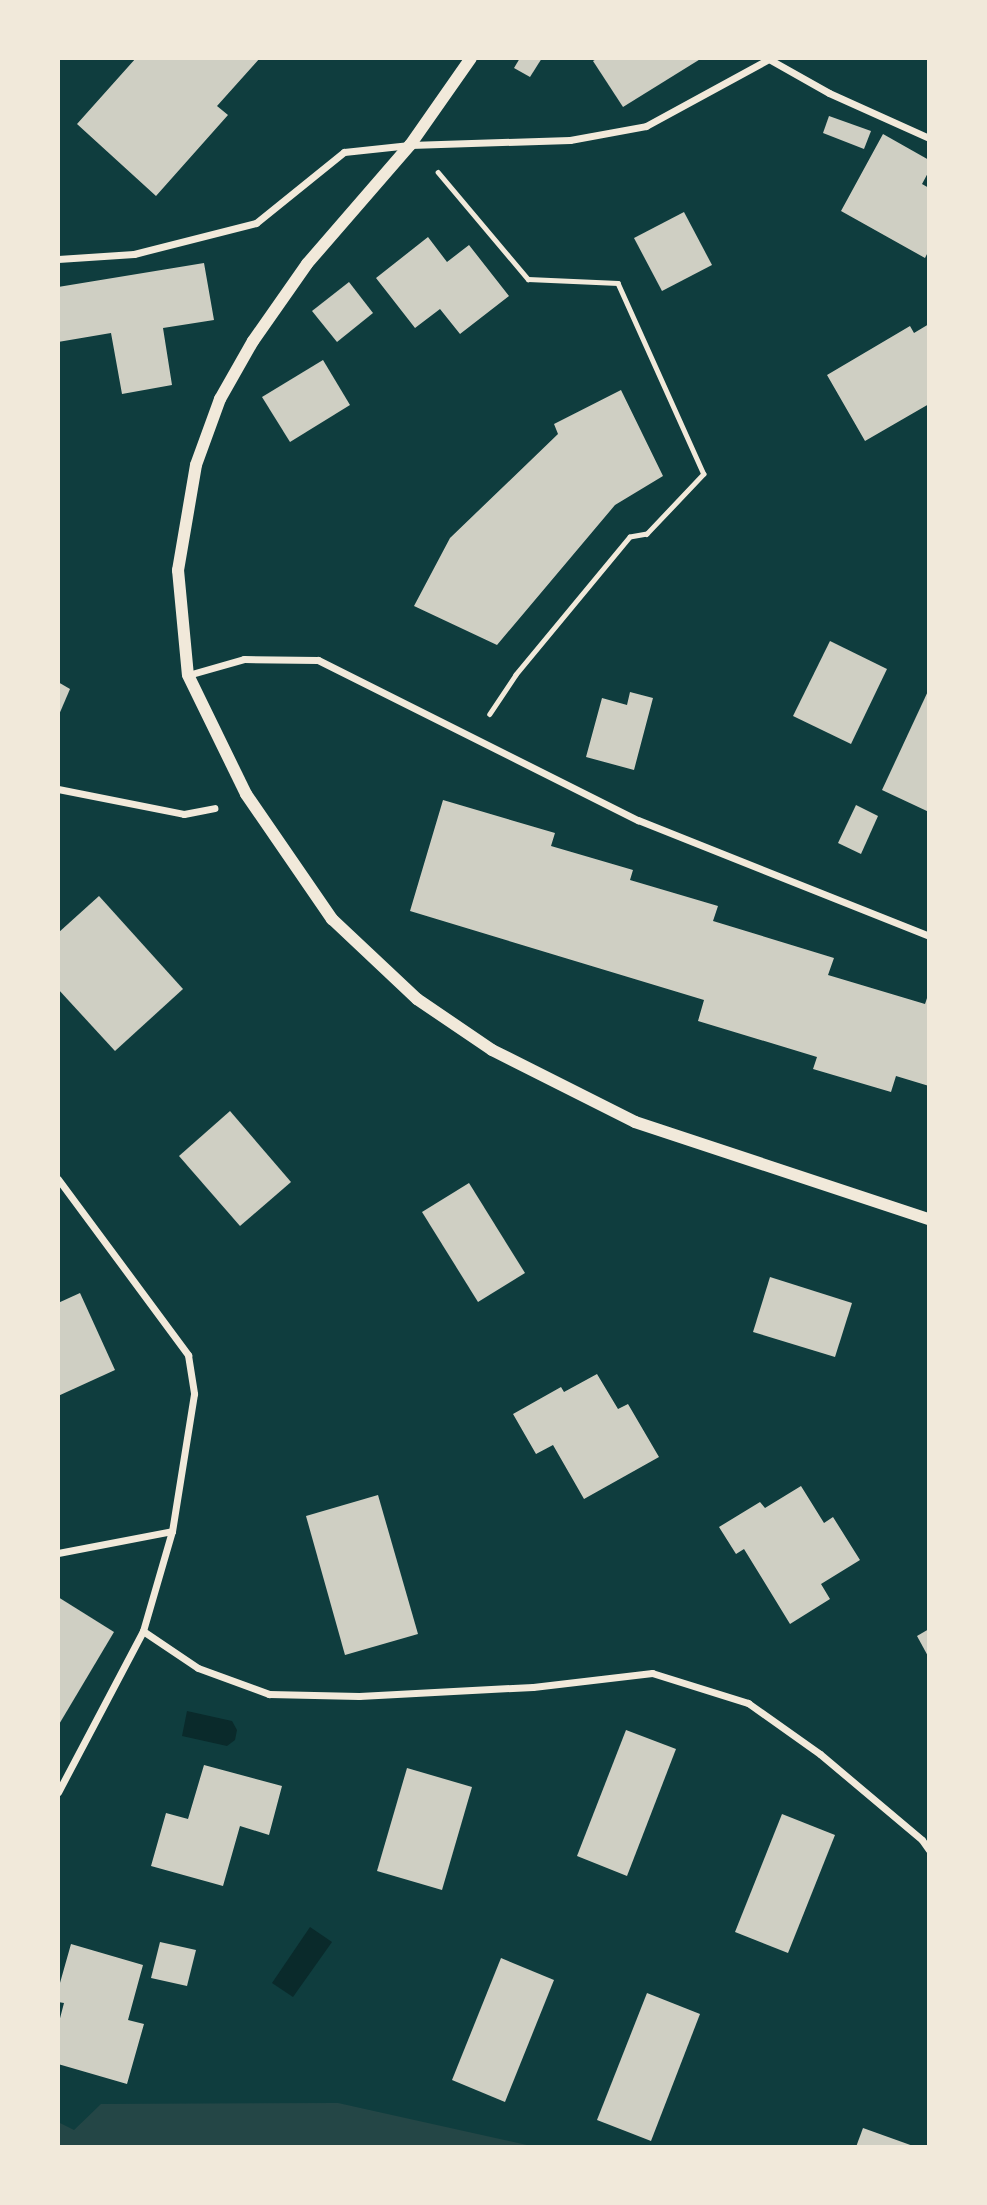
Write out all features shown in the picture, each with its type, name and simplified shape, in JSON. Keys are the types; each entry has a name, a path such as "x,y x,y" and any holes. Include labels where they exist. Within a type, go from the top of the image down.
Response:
{"street":[{"path":"471,58 410,145 307,264 253,341 220,399 196,465 178,570 188,675 246,794 332,919 417,999 492,1049 635,1122 929,1219"},
{"path":"58,259 134,254 256,223 344,152 410,145 570,140 646,126 768,58 829,93 929,138"},
{"path":"188,675 244,659 318,660 638,820 929,936"},
{"path":"58,789 184,814 214,808"},
{"path":"58,1179 188,1355 194,1394 172,1531 143,1631 58,1792"},
{"path":"58,1553 172,1531"},
{"path":"143,1631 198,1668 269,1694 359,1696 533,1687 652,1673 748,1703 820,1754 922,1840 929,1850"}],"path":[{"path":"437,171 528,279 618,283 704,474 647,534 630,537 516,675 490,714"}],"shaded area":[{"path":"187,1711 232,1721 237,1730 235,1740 227,1746 182,1736"},
{"path":"310,1927 332,1942 293,1997 272,1983"},
{"path":"338,2103 536,2147 58,2147 58,2122 74,2130 101,2104"}],"building":[{"path":"136,58 260,58 217,106 228,115 156,196 77,124"},
{"path":"520,58 542,58 530,77 514,68"},
{"path":"598,58 702,58 623,107 593,61"},
{"path":"829,116 871,131 864,149 823,133"},
{"path":"883,134 929,160 929,171 922,184 929,188 929,250 925,258 841,211"},
{"path":"684,212 712,265 662,291 634,238"},
{"path":"428,237 447,262 469,245 509,296 460,334 440,309 415,328 376,278"},
{"path":"204,263 214,320 163,328 172,385 122,394 111,333 58,342 58,287"},
{"path":"349,282 373,313 337,342 312,311"},
{"path":"929,324 929,404 865,441 827,375 910,326 914,333"},
{"path":"323,360 350,405 290,442 262,397"},
{"path":"621,390 663,476 615,505 497,645 414,606 450,538 558,434 554,424"},
{"path":"830,641 887,669 851,744 793,716"},
{"path":"58,682 70,689 58,717"},
{"path":"929,689 929,812 882,790"},
{"path":"630,692 653,698 634,770 586,757 602,698 627,705"},
{"path":"443,800 555,833 551,846 633,870 630,880 718,906 713,921 834,958 828,975 925,1004 929,992 929,1086 896,1076 891,1092 813,1069 817,1057 698,1021 704,1000 410,911"},
{"path":"856,805 878,816 861,854 838,843"},
{"path":"99,896 183,989 115,1051 58,989 58,933"},
{"path":"230,1111 291,1182 240,1226 179,1156"},
{"path":"469,1183 525,1273 478,1302 422,1212"},
{"path":"770,1277 852,1303 835,1357 753,1332"},
{"path":"80,1293 115,1370 58,1396 58,1303"},
{"path":"597,1374 618,1409 628,1404 659,1457 584,1499 553,1445 536,1454 513,1414 561,1387 564,1392"},
{"path":"801,1486 824,1523 833,1517 860,1560 821,1584 830,1599 790,1624 744,1549 736,1554 719,1527 760,1502 765,1508"},
{"path":"378,1495 418,1634 345,1655 306,1516"},
{"path":"58,1597 114,1632 58,1726"},
{"path":"929,1629 929,1658 917,1636"},
{"path":"626,1730 676,1749 627,1876 577,1856"},
{"path":"204,1765 282,1786 269,1835 240,1826 223,1886 151,1866 166,1813 188,1819"},
{"path":"407,1768 472,1787 442,1890 377,1871"},
{"path":"782,1814 835,1835 788,1953 735,1932"},
{"path":"160,1942 196,1950 187,1986 151,1978"},
{"path":"71,1944 143,1965 128,2020 144,2024 127,2084 58,2064 58,2026 64,2003 58,2002 58,1990"},
{"path":"501,1958 554,1980 505,2102 452,2080"},
{"path":"647,1993 700,2014 651,2141 597,2120"},
{"path":"863,2128 916,2147 856,2147"}]}
